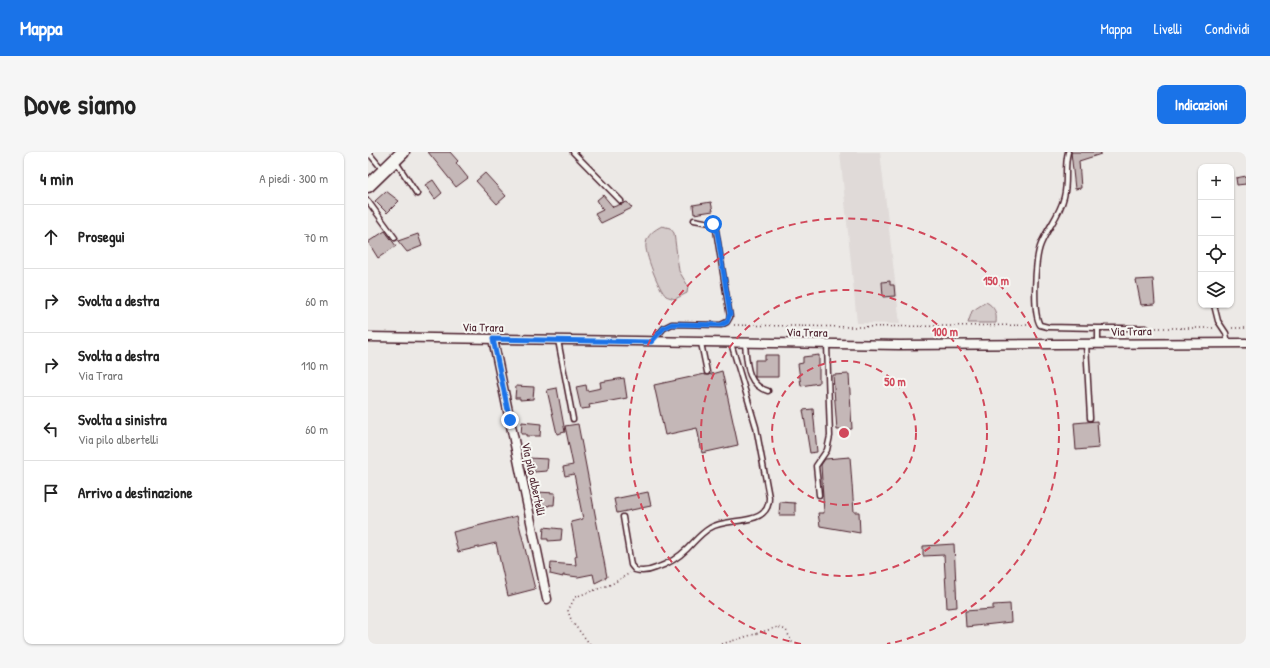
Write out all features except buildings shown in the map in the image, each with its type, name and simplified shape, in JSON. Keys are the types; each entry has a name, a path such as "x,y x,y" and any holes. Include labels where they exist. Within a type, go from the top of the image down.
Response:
{"main road":[{"path":"368,186 399,156"}],"street":[{"name":"Via Trara","path":"368,337 745,344 1246,343"},
{"name":"Via pilo albertelli","path":"493,339 547,599"}],"lane":[{"path":"368,152 384,171"},
{"path":"573,152 622,201"},
{"path":"1068,152 1067,181 1064,196 1054,222 1041,244 1037,256 1037,319 1040,324 1048,327 1146,328"},
{"path":"399,156 417,194"},
{"path":"368,202 395,238"},
{"path":"651,342 664,328 672,324 721,325 727,322 730,314 717,232 710,223 694,220"},
{"path":"1215,308 1218,321 1226,333 1228,343"},
{"path":"1098,328 1098,344"},
{"path":"558,340 573,419"},
{"path":"701,343 707,372"},
{"path":"622,517 630,562 635,570 650,570 669,563 684,552 704,531 714,525 757,517 764,514 768,509 769,497 760,442 732,343"},
{"path":"745,344 751,378 758,387 768,391"},
{"path":"819,495 816,466 827,450 830,436 827,344"},
{"path":"1086,344 1090,418"}],"path":[{"path":"727,322 736,325 854,327 1040,324"},
{"path":"1146,328 1246,328"},
{"path":"590,644 572,622 568,611 575,596 612,584 635,570"},
{"path":"722,644 778,627 786,630 793,644"}],"shaded area":[{"path":"840,152 880,152 900,324 857,323"},
{"path":"662,226 670,228 674,233 679,271 688,286 687,293 675,299 666,296 663,292 656,279 647,255 646,244 649,235"},
{"path":"986,302 992,306 995,311 996,323 968,323 972,311"}],"route":[{"path":"510,420 493,339 651,342 664,328 672,324 721,325 727,322 730,314 717,232 713,224"}]}
